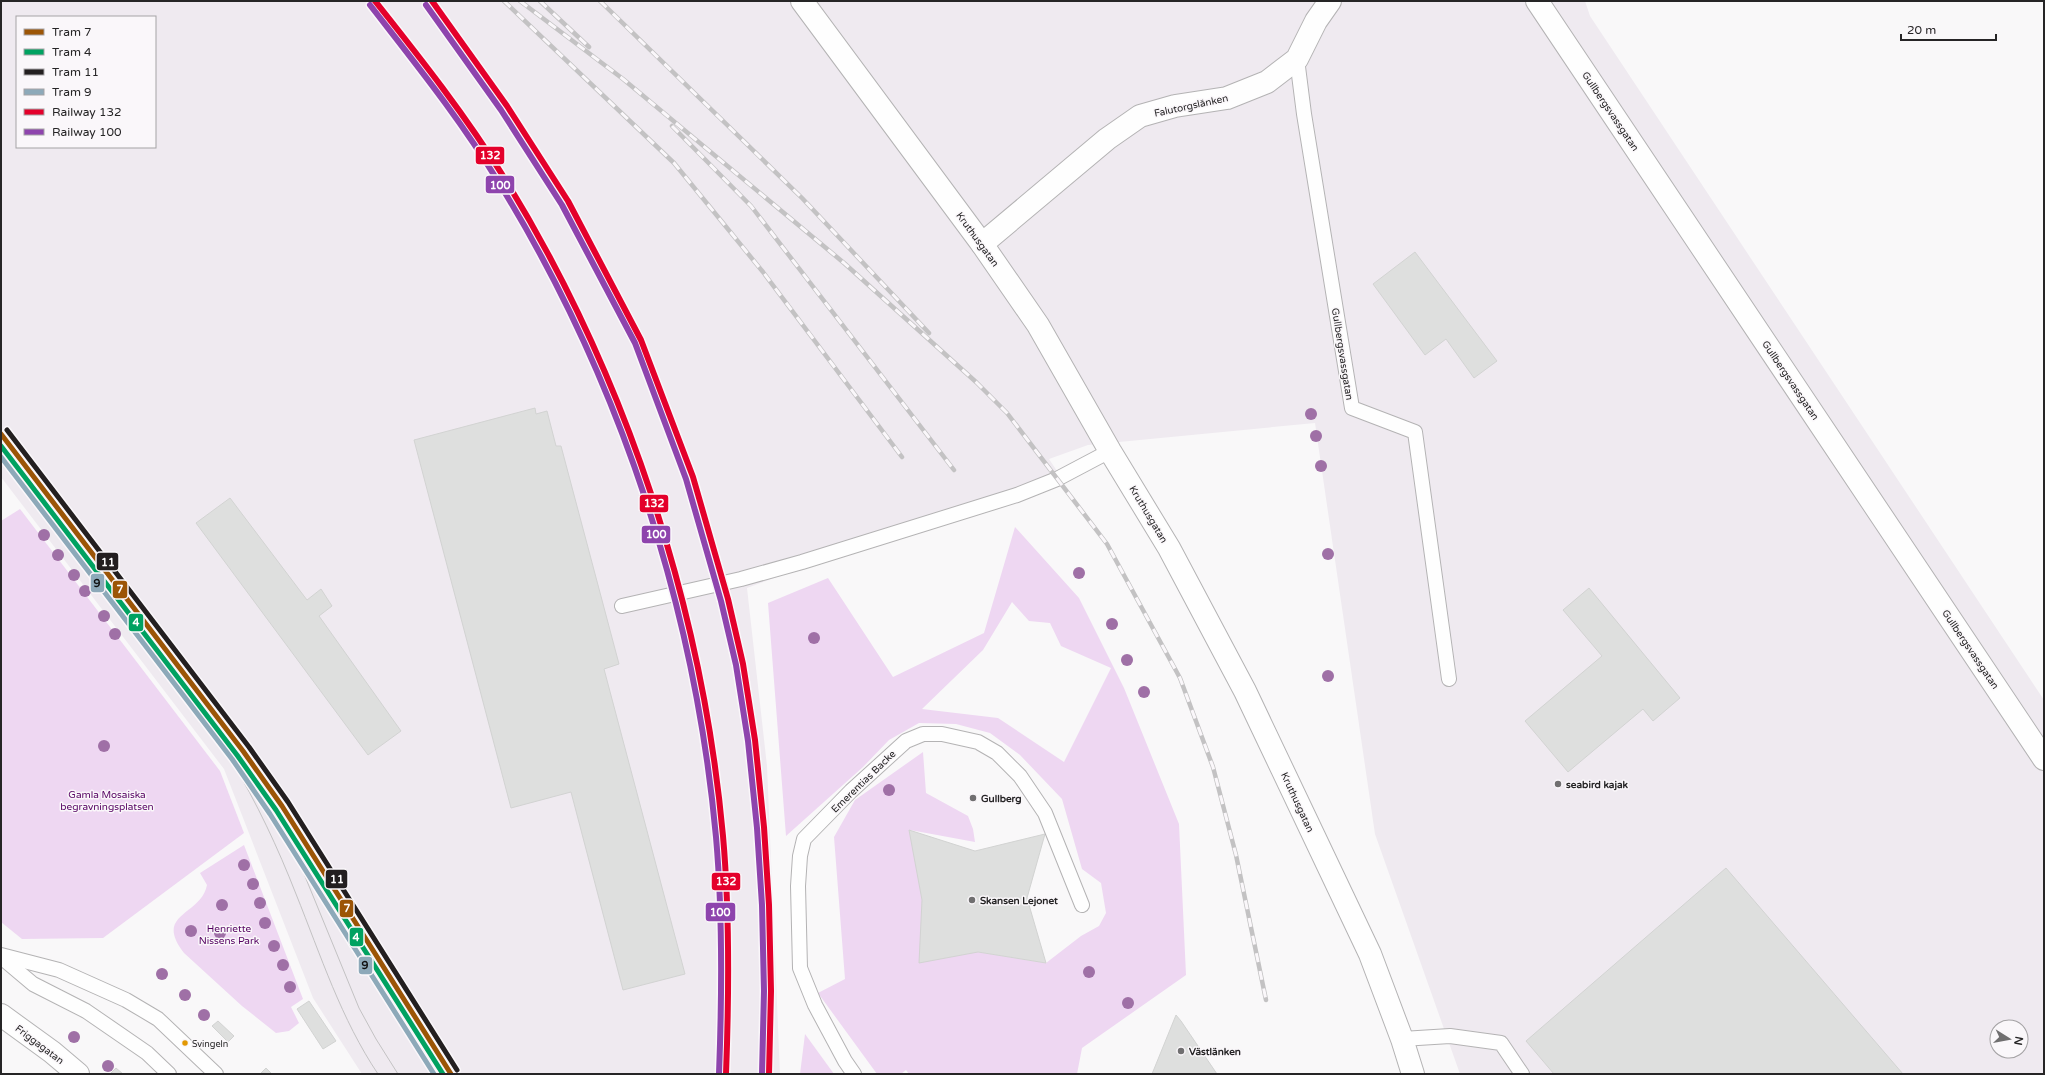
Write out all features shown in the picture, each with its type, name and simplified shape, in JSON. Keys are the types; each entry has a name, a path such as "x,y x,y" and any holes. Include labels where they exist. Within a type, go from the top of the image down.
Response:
{"street":[{"name":"Kruthusgatan","path":"802,1 982,244 1038,325 1110,451 1169,548 1245,691 1370,954 1402,1039 1413,1074"},
{"name":"Falutorgslänken","path":"982,244 1107,139 1140,116 1175,106 1228,98 1266,82 1297,59 1316,21 1330,1"},
{"name":"Gullbergsvassgatan","path":"1537,1 2044,759"},
{"name":"Friggagatan","path":"1,1015 52,1052 78,1074"}],"lane":[{"name":"Gullbergsvassgatan","path":"1297,59 1304,114 1352,408 1415,432 1449,679"},
{"path":"622,606 742,578 802,562 1017,495 1057,479 1110,451"},
{"name":"Emerentias Backe","path":"854,1074 844,1061 814,1005 800,968 798,886 800,856 804,839 851,791 906,741 922,734 942,734 978,742 997,752 1020,776 1045,813 1082,905"},
{"path":"1,956 33,984 86,1011 147,1053 169,1074"},
{"path":"1,956 59,970 126,1000 158,1019 216,1074"},
{"path":"1402,1039 1450,1036 1501,1043 1522,1074"}],"shaded area":[{"path":"1,1 1585,1 1590,16 2044,700 2044,1074 1460,1074 1375,834 1315,423 1088,445 1049,459 1059,474 747,588 767,766 780,1074 362,1074 313,998 224,769 1,477"}],"green space":[{"name":"Gamla Mosaiska begravningsplatsen","path":"20,509 220,771 244,833 103,938 22,939 1,922 1,521"},
{"path":"1015,527 1079,598 1124,688 1179,824 1186,975 1082,1048 1077,1074 909,1074 906,1070 901,1074 877,1074 818,993 845,979 834,837 855,800 923,752 926,793 968,816 973,829 975,842 910,830 978,952 1046,963 1081,936 1099,926 1106,913 1101,883 1082,869 1062,799 1020,755 990,733 956,724 919,723 889,740 863,767 786,836 768,603 828,578 893,677 984,633","holes":["1012,602 1029,621 1050,623 1061,646 1111,668 1064,762 998,718 922,709 983,650"]},
{"name":"Henriette Nissens Park","path":"244,845 303,999 291,1007 299,1023 289,1031 276,1033 242,1006 184,953 176,940 174,930 176,922 197,903 203,895 207,885 200,873"},
{"path":"805,1034 834,1074 800,1074"}],"building":[{"path":"1415,252 1497,361 1474,378 1446,339 1425,355 1373,284"},
{"path":"535,408 536,414 547,411 556,446 561,446 619,664 604,669 685,974 623,990 571,792 511,808 414,440"},
{"path":"230,498 307,600 321,589 332,606 319,616 401,731 368,755 196,523"},
{"path":"1589,588 1680,698 1653,721 1643,709 1568,772 1525,721 1602,656 1563,610"},
{"path":"909,830 975,851 1045,834 1027,898 1046,963 978,952 919,963 922,900"},
{"path":"1726,868 1903,1074 1554,1074 1526,1041"},
{"path":"309,1001 336,1041 323,1049 297,1009"},
{"name":"Västlänken","path":"1176,1015 1181,1021 1217,1074 1152,1074"},
{"path":"218,1021 234,1036 228,1042 212,1026"},
{"path":"116,1068 123,1074 110,1074"},
{"path":"266,1068 272,1074 261,1073"}],"tram line":[{"name":"11","path":"7,430 249,747 288,802 457,1070"},
{"name":"7","path":"1,434 243,751 282,806 451,1074"},
{"name":"4","path":"1,446 237,755 276,810 443,1074"},
{"name":"9","path":"1,457 232,759 270,814 434,1074"},
{"path":"243,751 258,776 286,830 359,1008 398,1074"},
{"path":"231,760 250,793 274,843 342,1009 378,1074"}],"railway":[{"path":"504,1 674,163 763,272 902,457"},
{"path":"520,1 623,79 844,263 976,382 1007,413 1107,544 1180,678 1213,767 1236,855 1266,1000"},
{"path":"540,1 589,47"},
{"path":"600,1 802,198 929,333"},
{"path":"672,126 751,206 954,470"}],"rail line":[{"name":"132","path":"375,1 426,66 475,133 505,179 548,254 587,332 622,413 652,495 677,579 697,664 713,750 723,836 727,895 728,1015 726,1074"},
{"name":"132","path":"432,1 507,106 568,201 641,340 693,477 728,599 743,664 755,740 764,827 769,905 771,991 769,1074"},
{"name":"100","path":"370,5 437,92 469,137 499,183 542,258 581,336 615,416 645,498 670,581 690,666 706,751 716,837 720,896 721,1015 719,1074"},
{"name":"100","path":"426,5 501,110 562,205 635,343 686,479 721,601 736,665 748,741 757,828 762,905 764,991 762,1074"}],"place":[{"name":"seabird kajak","path":"1558,784"},
{"name":"Gullberg","path":"973,798"},
{"name":"Skansen Lejonet","path":"972,900"},
{"name":"Svingeln","path":"185,1043"},
{"name":"Västlänken","path":"1181,1051"}]}
